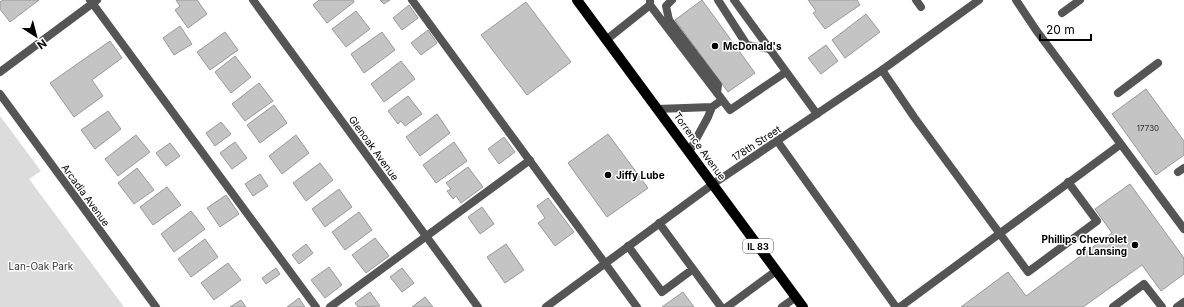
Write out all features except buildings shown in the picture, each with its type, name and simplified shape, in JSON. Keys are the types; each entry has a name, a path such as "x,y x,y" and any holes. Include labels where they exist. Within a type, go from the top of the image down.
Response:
{"main road":[{"name":"Torrence Avenue","path":"577,0 803,307"}],"street":[{"name":"Glenoak Avenue","path":"253,0 478,307"},
{"path":"412,0 637,307"},
{"path":"672,0 665,3 669,20 718,85 716,93"},
{"path":"718,0 747,45 770,49"},
{"path":"734,0 817,114"},
{"name":"178th Street","path":"546,307 712,184 778,142 882,70 979,0"},
{"path":"1016,0 1036,30 1184,229"},
{"path":"1062,13 1080,0"},
{"path":"0,72 93,1 316,307"},
{"path":"606,40 650,2 730,110 786,72"},
{"path":"1118,93 1158,63"},
{"path":"882,70 914,118 1000,232 1028,272 1097,221 1068,182"},
{"name":"Arcadia Avenue","path":"0,94 156,307"},
{"path":"657,109 712,107 722,100"},
{"path":"689,152 712,107"},
{"path":"778,142 896,307"},
{"path":"900,307 1121,144"},
{"path":"330,307 530,160"},
{"path":"659,223 721,307"},
{"path":"628,246 662,292 693,269"},
{"path":"727,307 776,271"},
{"path":"1113,307 1144,284 1162,307"},
{"path":"782,307 796,297"},
{"path":"1177,307 1184,302"}],"green space":[{"name":"Lan-Oak Park","path":"0,116 41,171 29,179 124,307 0,307"}],"place":[{"name":"McDonald's","path":"715,46"},
{"name":"Jiffy Lube","path":"608,175"},
{"name":"Phillips Chevrolet of Lansing","path":"1135,245"}]}
